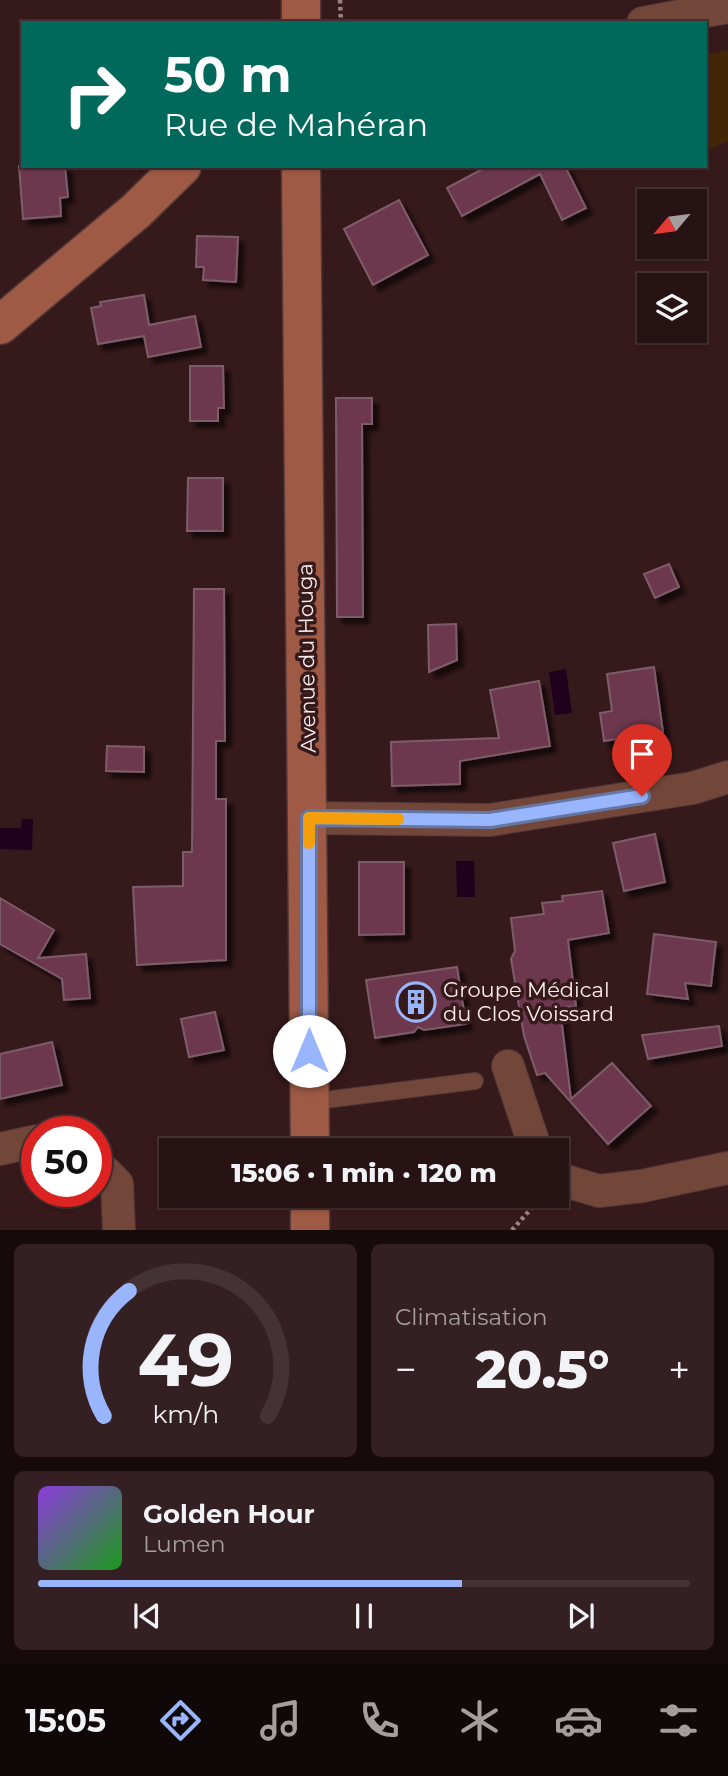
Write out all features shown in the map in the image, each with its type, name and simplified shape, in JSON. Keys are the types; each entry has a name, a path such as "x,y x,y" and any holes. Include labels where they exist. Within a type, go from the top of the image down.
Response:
{"main road":[{"path":"301,0 301,21"},
{"path":"0,324 136,211 180,168"},
{"name":"Avenue du Houga","path":"302,168 310,1138"},
{"path":"310,1208 310,1230"}],"street":[{"path":"654,21 728,7"},
{"path":"309,818 490,820 693,788 728,777"},
{"path":"508,1066 532,1138"},
{"path":"0,1149 21,1144"},
{"path":"569,1182 599,1191 642,1186 728,1168"},
{"path":"112,1179 117,1184 119,1230"}],"lane":[{"path":"309,1102 475,1081"}],"path":[{"path":"341,0 341,21"},
{"path":"512,1230 531,1208"}],"shaded area":[{"path":"728,50 728,141 707,151 707,55"},
{"path":"566,669 572,713 555,715 549,672"},
{"path":"22,819 33,819 32,850 0,849 0,828 21,828"},
{"path":"456,861 474,861 475,897 457,897"}],"building":[{"path":"19,166 65,168 68,197 60,198 61,216 23,219"},
{"path":"484,168 566,168 586,208 562,220 540,174 462,216 447,188"},
{"path":"399,200 428,255 373,285 344,229"},
{"path":"197,236 238,237 236,282 203,280 204,267 196,267"},
{"path":"144,295 149,325 195,316 201,347 148,357 144,336 98,344 91,308 101,306 100,302"},
{"path":"190,366 223,366 224,408 218,408 218,421 190,421"},
{"path":"336,398 372,398 372,424 362,424 363,617 337,617"},
{"path":"188,478 223,478 223,531 187,531"},
{"path":"669,564 679,587 655,598 644,574"},
{"path":"194,589 224,589 225,741 216,741 216,799 226,799 226,960 137,965 133,887 183,886 183,852 192,852"},
{"path":"456,624 457,660 429,672 428,625"},
{"path":"654,667 663,732 604,741 600,713 612,711 607,674"},
{"path":"539,681 550,746 460,761 460,784 392,786 391,742 499,738 490,690"},
{"path":"107,746 144,747 144,772 106,771"},
{"path":"655,834 665,882 624,891 613,843"},
{"path":"359,862 404,862 404,934 359,935"},
{"path":"602,891 609,933 568,940 576,1006 560,1008 571,1099 612,1063 651,1106 608,1144 545,1073 537,1075 524,1036 511,959 515,951 511,918 544,914 542,903 563,901 562,896"},
{"path":"0,898 54,930 38,958 86,954 90,998 64,1000 62,979 0,944"},
{"path":"654,934 716,942 711,986 685,983 688,999 647,994"},
{"name":"Groupe Médical du Clos Voissard","path":"457,967 466,1024 424,1030 418,1027 414,1032 375,1038 366,980"},
{"path":"215,1012 224,1050 189,1057 181,1019"},
{"path":"719,1026 722,1046 648,1059 642,1035"},
{"path":"52,1042 62,1085 0,1099 0,1054"}],"slow traffic":[{"path":"309,843 309,818 398,819"}],"place":[{"name":"Groupe Médical du Clos Voissard","path":"416,1002"}],"route":[{"path":"309,1051 309,818 490,820 642,796"}]}
